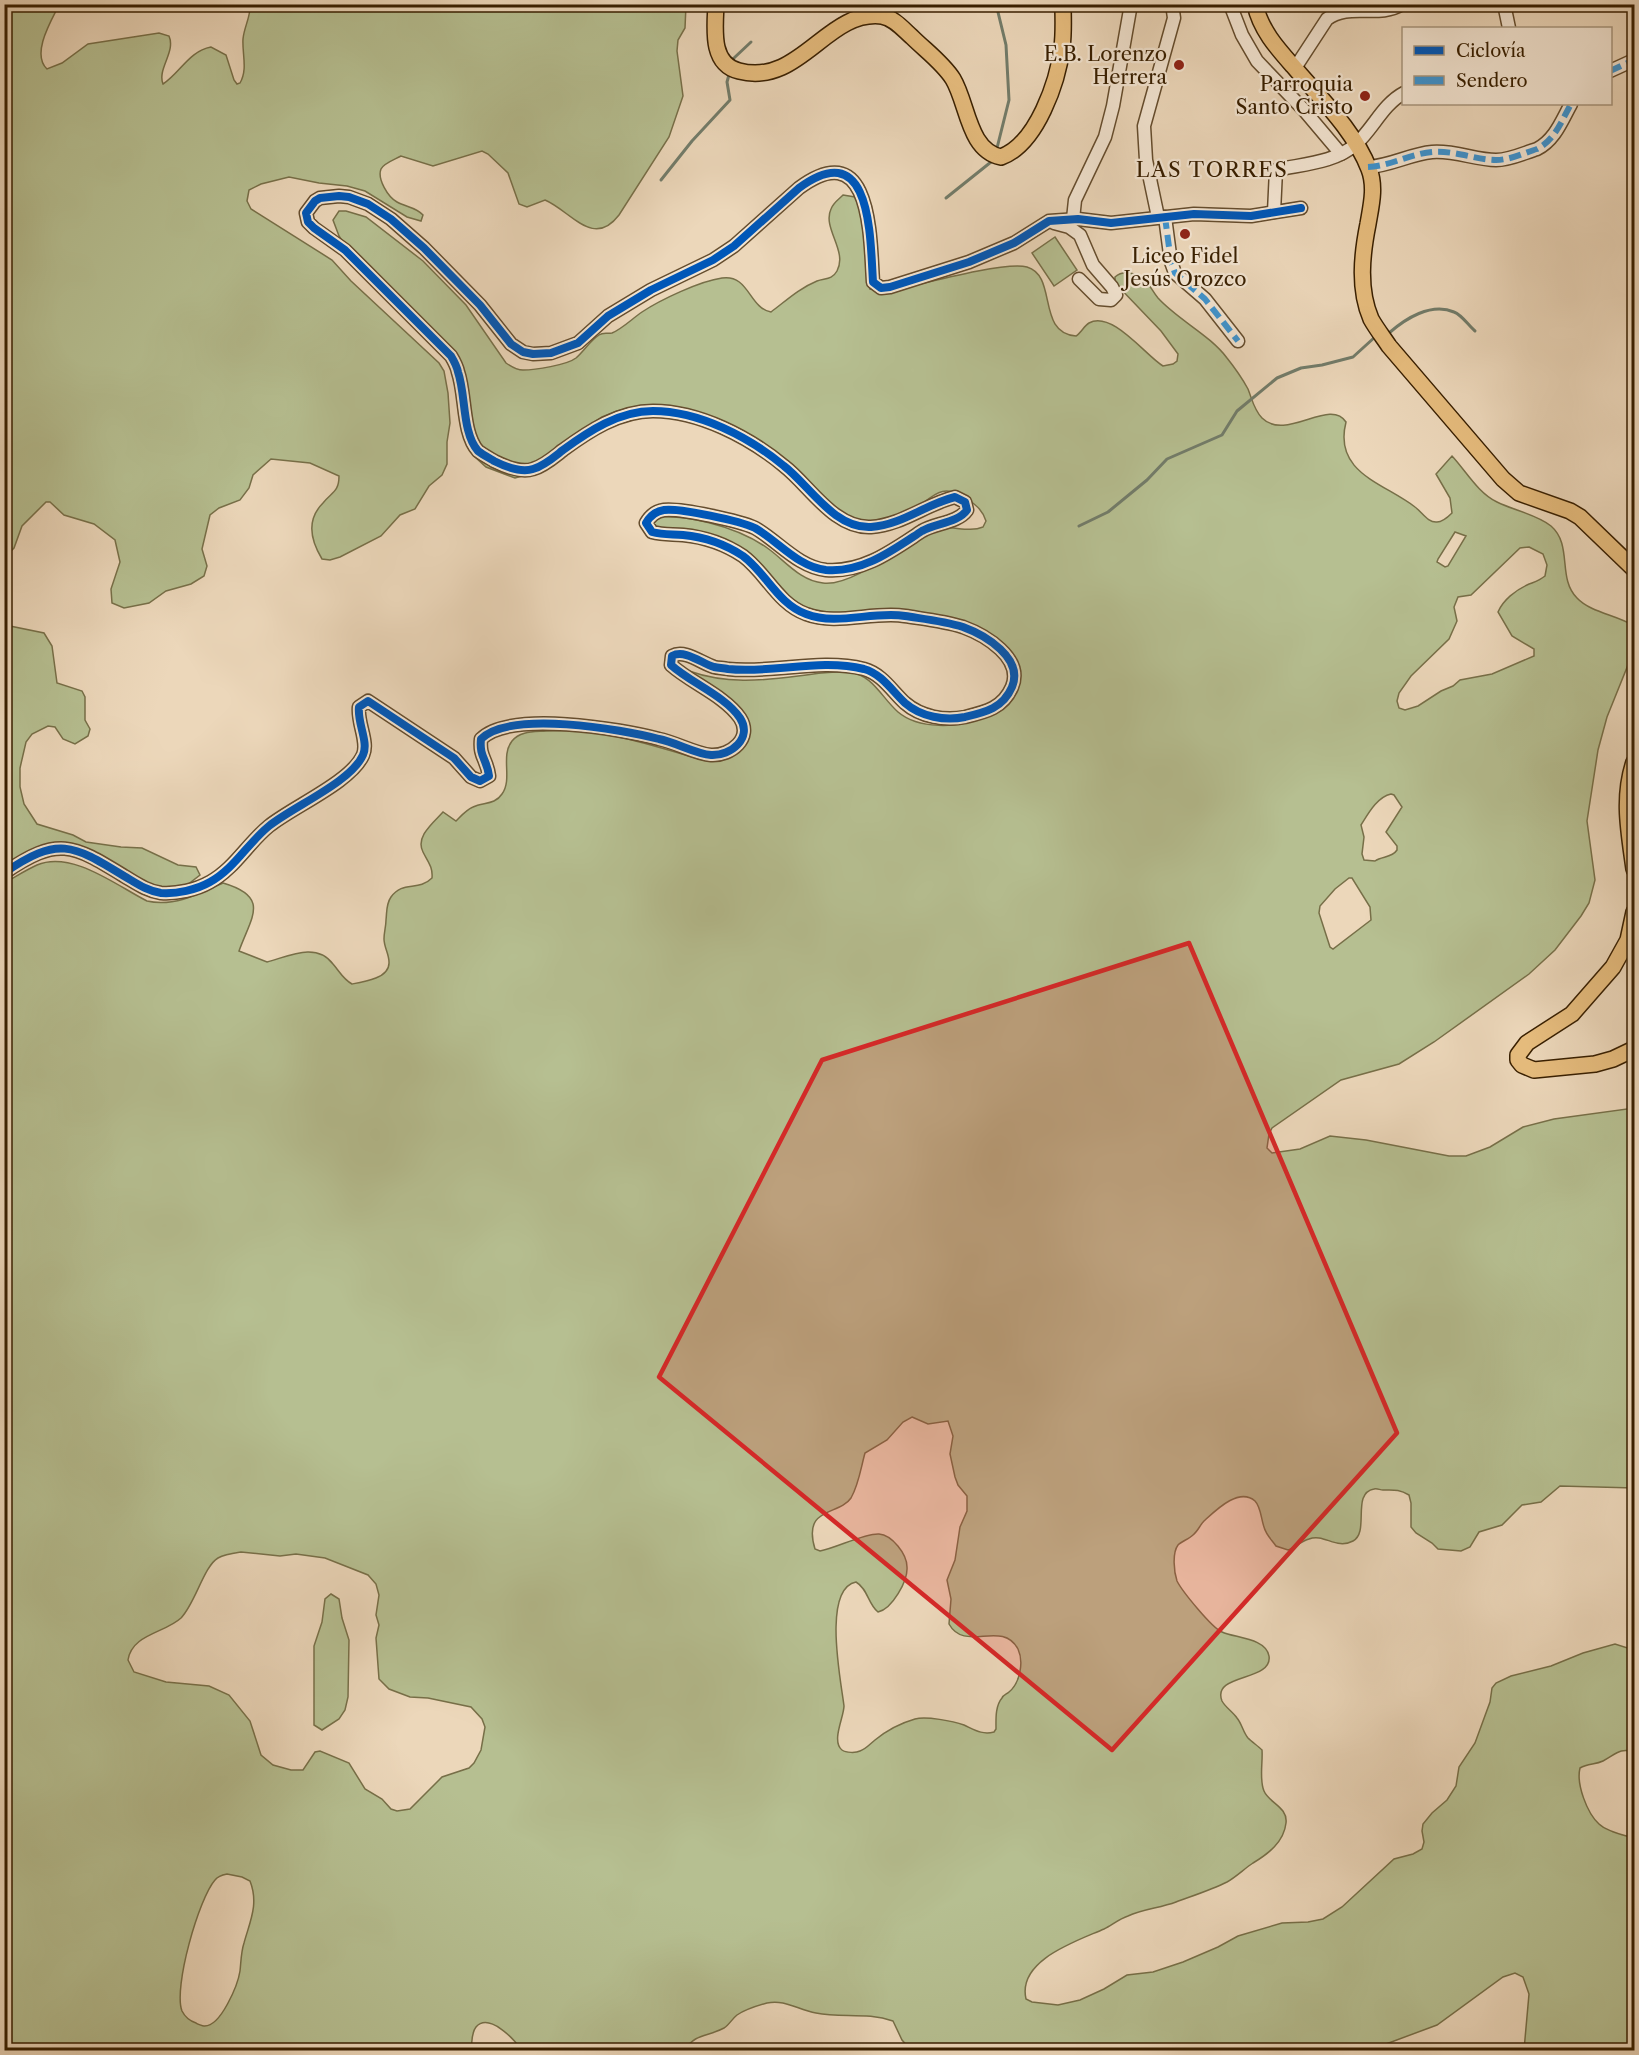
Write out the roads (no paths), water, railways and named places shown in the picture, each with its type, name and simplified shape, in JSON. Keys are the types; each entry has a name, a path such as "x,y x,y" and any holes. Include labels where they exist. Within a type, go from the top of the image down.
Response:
{"main road":[{"path":"716,4 716,42 721,59 734,70 751,73 766,72 786,66 840,28 862,17 890,18 944,67 954,80 978,140 990,153 1001,157 1016,149 1045,109 1060,58 1063,4"},
{"path":"1255,4 1263,27 1343,125 1372,177 1373,192 1364,243 1362,279 1370,317 1375,326 1503,479 1518,493 1570,511 1580,517 1635,569"},
{"path":"1635,762 1629,784 1627,812 1635,869"},
{"path":"1635,912 1628,940 1613,967 1572,1014 1527,1043 1518,1055 1518,1060 1522,1065 1534,1070 1604,1062 1635,1049"}],"street":[{"path":"1073,219 1075,200 1106,137 1131,4"},
{"path":"1172,4 1174,18 1144,126 1146,160 1175,273 1204,299 1238,341"},
{"path":"1230,4 1242,35 1257,61 1303,109 1341,154"},
{"path":"1295,68 1327,19 1333,15 1353,10 1387,11 1402,4"},
{"path":"1504,4 1509,27"},
{"path":"1612,71 1635,60"},
{"path":"1274,212 1276,170 1327,159 1356,145 1393,100 1402,94"},
{"path":"1368,167 1433,152 1495,160 1537,149 1555,133 1570,105"},
{"path":"4,873 36,853 52,848 66,848 81,851 146,889 161,893 182,892 209,883 227,871 256,837 272,824 354,770 364,754 365,742 358,718 359,706 368,701 454,758 471,777 480,781 489,776 488,767 480,752 481,739 486,733 513,725 589,726 659,739 710,755 730,752 737,747 743,736 740,717 726,704 671,665 672,656 676,654 686,655 715,667 740,670 830,665 863,669 872,672 886,682 915,710 942,718 959,718 985,712 1000,705 1008,696 1015,681 1012,664 998,646 962,627 899,615 816,618 802,613 783,599 743,556 721,544 701,538 652,532 646,523 650,516 664,510 733,521 754,528 814,567 824,570 845,570 876,560 928,528 963,516 967,510 965,502 955,497 939,501 901,520 871,527 861,526 839,518 826,508 786,467 755,445 724,429 679,413 652,411 629,414 586,434 543,465 531,470 511,468 493,460 478,451 470,435 459,373 451,356 345,250 308,222 306,213 315,201 339,196 349,197 368,204 391,219 424,248 480,305 511,344 523,352 532,354 558,351 578,343 608,316 651,290 713,260 735,246 799,188 824,174 845,175 857,183 864,203 873,282 880,288 890,287 969,262 1014,243 1049,221 1073,219 1111,223 1194,214 1235,216 1301,208"},
{"path":"1049,221 1069,227 1080,235 1093,265 1115,291 1115,297 1107,301 1099,299 1080,279"}],"waterway":[{"path":"996,4 1006,45 1009,100 997,148"},
{"path":"733,62 734,58 751,42"},
{"path":"661,180 692,141 730,100 727,82 730,71"},
{"path":"946,198 991,162"},
{"path":"1389,333 1403,322 1436,309 1457,313 1475,331"},
{"path":"1079,526 1108,512 1147,480 1167,459 1222,435 1237,411 1277,378 1301,368 1353,357 1375,337"}],"place":[{"name":"E.B. Lorenzo Herrera","path":"1179,65"},
{"name":"Parroquia Santo Cristo","path":"1365,96"},
{"name":"Liceo Fidel Jesús Orozco","path":"1185,234"}],"district":[{"name":"LAS TORRES","path":"1212,170"}]}
